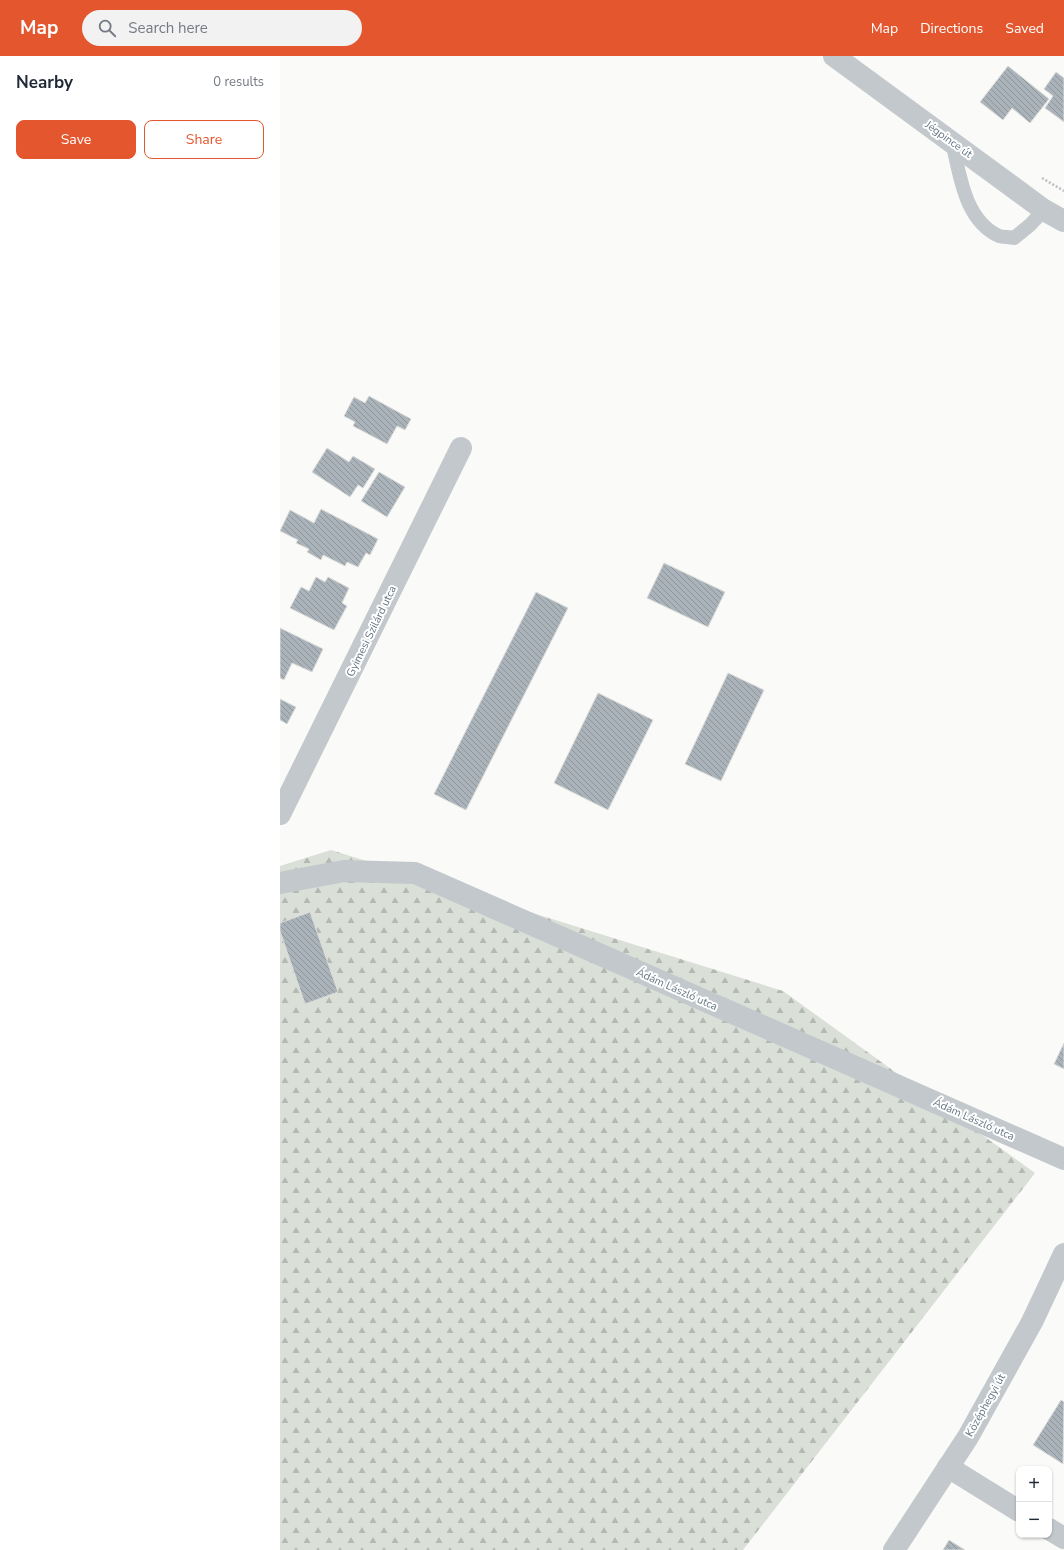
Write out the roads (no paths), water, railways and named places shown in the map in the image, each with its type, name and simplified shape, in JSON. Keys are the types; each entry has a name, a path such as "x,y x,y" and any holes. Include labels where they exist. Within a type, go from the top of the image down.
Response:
{"street":[{"name":"Jégpince út","path":"834,56 1044,210 1064,221"},
{"name":"Gyimesi Szilárd utca","path":"280,814 461,448"},
{"name":"Ádám László utca","path":"280,883 344,870 414,873 1064,1159"},
{"name":"Középhegyi út","path":"894,1550 968,1437 1032,1322 1064,1254"},
{"path":"948,1467 1016,1509"},
{"path":"1052,1531 1064,1538"}],"lane":[{"path":"952,142 967,201 983,224 999,236 1014,238 1030,226 1044,210"}]}
